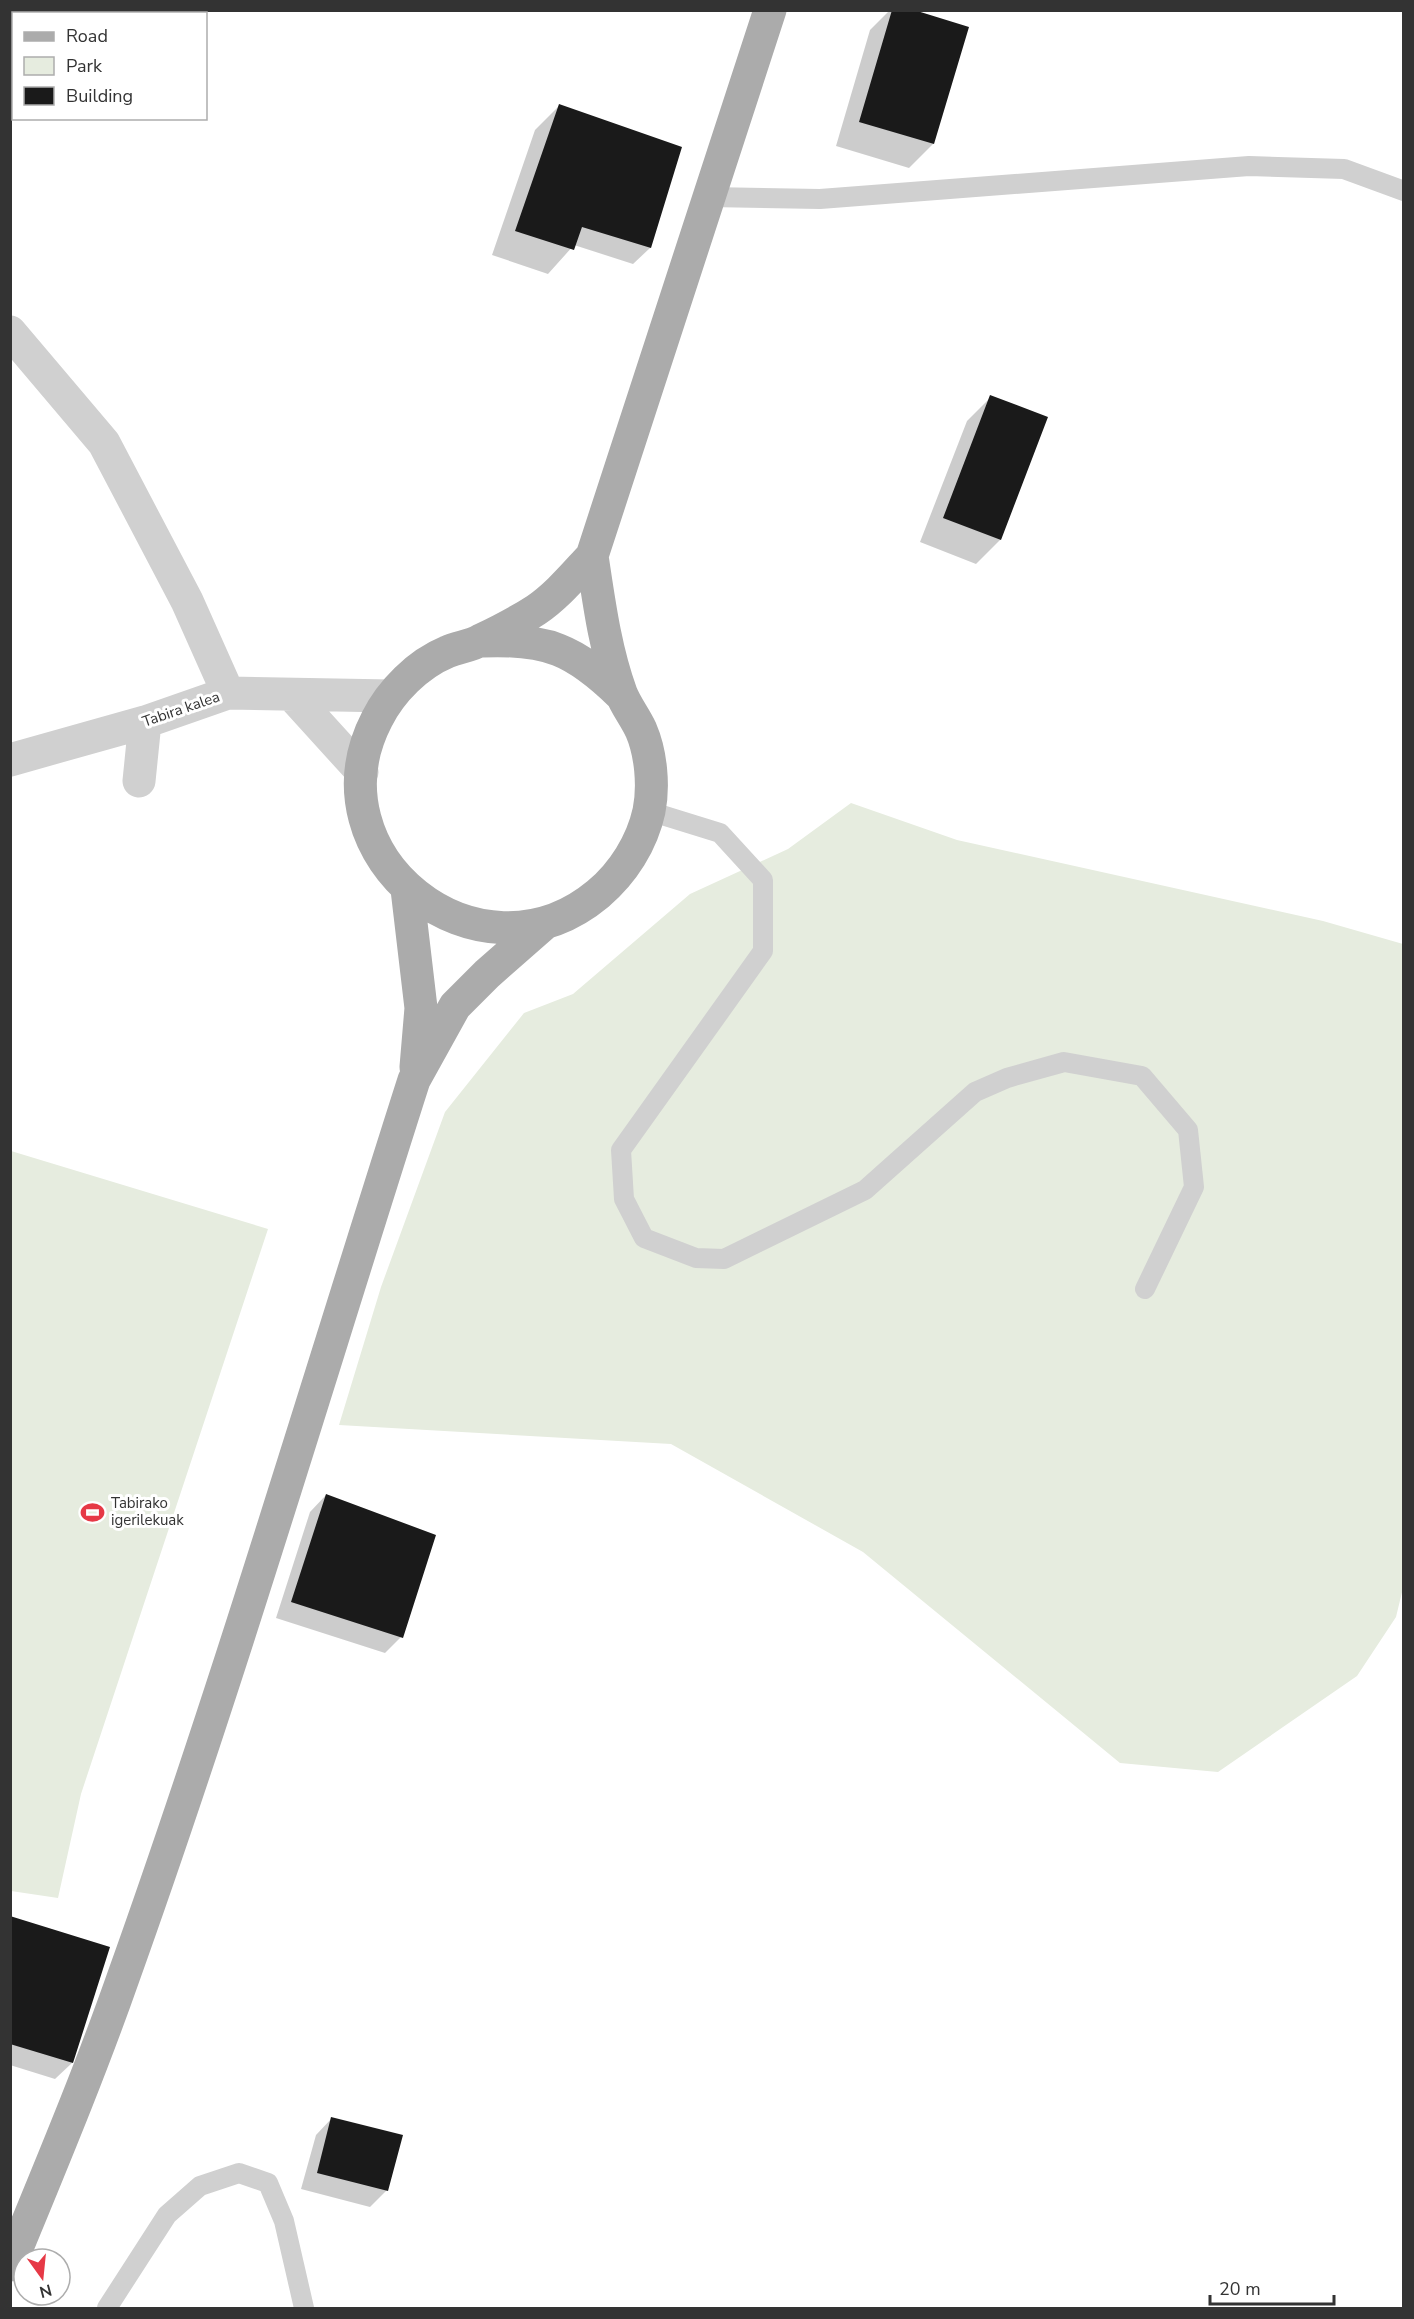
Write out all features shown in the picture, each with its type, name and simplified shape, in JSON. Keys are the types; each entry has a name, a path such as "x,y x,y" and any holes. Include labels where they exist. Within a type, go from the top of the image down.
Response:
{"main road":[{"path":"621,695 607,644 592,556 770,10"},
{"path":"479,642 537,609 592,556"},
{"path":"519,639 558,648 593,667 621,695 642,731 651,770 649,811 635,849 613,882 582,907 545,923 516,928 487,927 443,914 407,889 386,864 371,836 362,804 362,772 366,745 391,696 416,671 446,652 479,642 519,639"},
{"path":"407,889 421,1008 414,1080"},
{"path":"10,2265 70,2119 123,1978 221,1689 414,1080 455,1006 487,974 545,923"}],"street":[{"path":"12,339 104,443 187,601 228,693"},
{"name":"Tabira kalea","path":"10,760 145,722 228,693 391,696"},
{"path":"292,695 362,772"},
{"path":"139,781 145,722"}],"lane":[{"path":"709,197 820,199 1249,166 1344,169 1404,191"},
{"path":"649,811 720,833 764,880 763,951 621,1150 624,1199 644,1238 696,1258 724,1259 865,1190 975,1092 1006,1078 1064,1062 1142,1076 1188,1130 1194,1187 1145,1288"},
{"path":"107,2308 167,2215 200,2186 239,2173 268,2183 284,2221 304,2308"}],"green space":[{"path":"851,803 957,840 1323,921 1403,944 1403,1588 1396,1617 1357,1676 1218,1772 1120,1763 863,1552 671,1444 339,1425 381,1287 445,1112 524,1013 573,994 690,894 788,849"},
{"name":"Tabirako igerilekuak","path":"11,1151 268,1229 81,1794 58,1898 11,1891"}],"building":[{"path":"892,10 914,10 969,27 934,144 859,122"},
{"path":"559,104 682,147 651,248 582,227 574,250 515,231"},
{"path":"990,395 1048,417 1001,540 943,518"},
{"path":"326,1494 436,1535 403,1638 291,1602"},
{"path":"10,1916 110,1947 73,2063 10,2044"},
{"path":"331,2117 403,2135 388,2191 317,2173"}],"place":[{"name":"Tabirako igerilekuak","path":"93,1512"}]}
